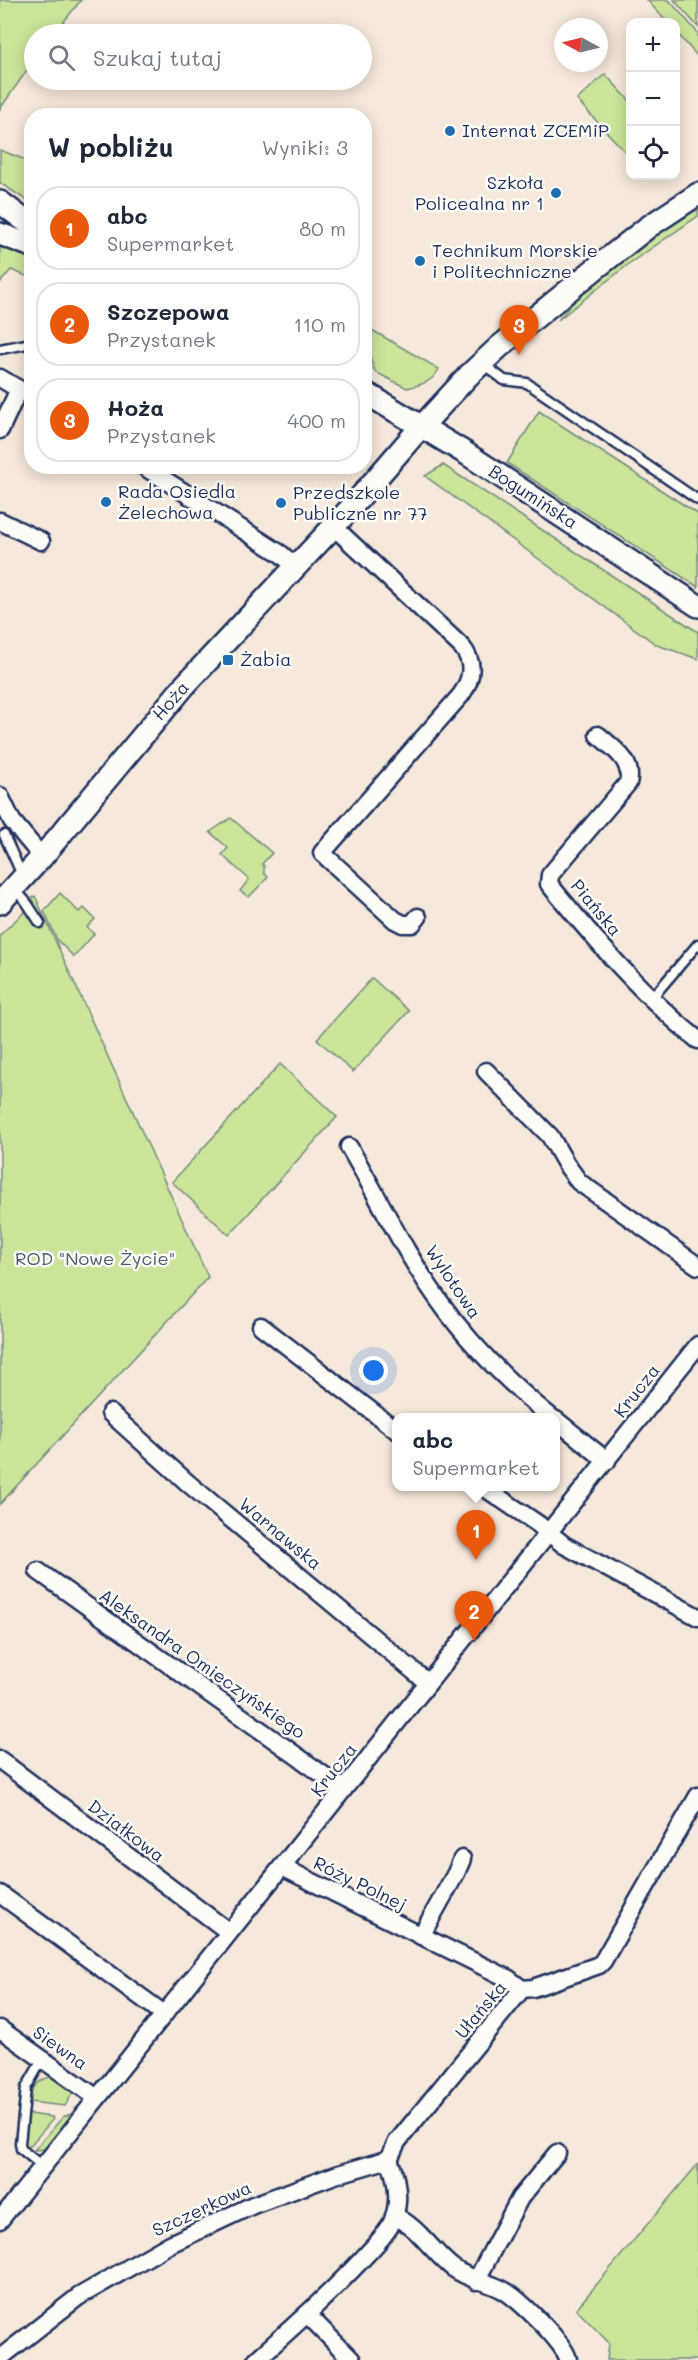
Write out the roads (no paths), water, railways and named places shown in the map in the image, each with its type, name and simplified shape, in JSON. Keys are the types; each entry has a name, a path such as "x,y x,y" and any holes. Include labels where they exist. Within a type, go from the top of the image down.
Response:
{"street":[{"name":"Hoża","path":"13,890 185,685 334,527 422,426 482,363 648,227 698,194"},
{"path":"0,202 24,220"},
{"path":"0,234 24,243"},
{"path":"0,378 24,392"},
{"path":"0,430 24,394"},
{"name":"Bogumińska","path":"372,397 422,426 698,606"},
{"path":"156,474 275,550 296,567"},
{"path":"0,521 41,541"},
{"path":"334,527 462,647 470,662 470,677 461,695 322,853 395,920 403,924 412,924 418,917"},
{"name":"Piańska","path":"598,735 628,765 631,774 628,783 550,875 549,884 614,960 698,1040"},
{"path":"0,796 12,821 42,857"},
{"path":"486,1071 550,1136 579,1182 698,1266"},
{"name":"Wylotowa","path":"349,1147 440,1303 492,1365 546,1413"},
{"path":"261,1326 392,1427"},
{"name":"Krucza","path":"0,2220 698,1345"},
{"name":"Warnawska","path":"110,1413 189,1484 428,1683"},
{"path":"560,1424 607,1461"},
{"path":"489,1491 564,1545 698,1617"},
{"name":"Aleksandra Omieczyńskiego","path":"38,1571 343,1789"},
{"name":"Działkowa","path":"0,1760 229,1932"},
{"name":"Ułańska","path":"389,2159 397,2142 522,1989 533,1988 599,1965 603,1961 698,1796"},
{"path":"421,1936 462,1859"},
{"name":"Róży Polnej","path":"282,1867 509,1978 522,1989"},
{"path":"0,1894 164,2014"},
{"name":"Siewna","path":"0,2029 97,2098"},
{"path":"476,2281 519,2198 556,2153"},
{"path":"256,2360 307,2314 388,2229 397,2202 396,2181 389,2159"},
{"name":"Szczerkowa","path":"0,2358 78,2297 170,2244 253,2205 335,2175 389,2159"},
{"path":"394,2216 406,2223 450,2266 476,2281 505,2291 557,2339 570,2357"},
{"path":"307,2314 352,2360"}],"lane":[{"path":"0,349 24,345"},
{"path":"482,363 504,380 527,383 698,500"},
{"path":"4,835 13,890 22,896 40,922"},
{"path":"652,998 698,944"},
{"path":"42,2060 26,2088 20,2143 24,2152 42,2166"}],"place":[{"name":"Internat ZCEMiP","path":"450,131"},
{"name":"Szkoła Policealna nr 1","path":"556,193"},
{"name":"Technikum Morskie i Politechniczne","path":"420,261"},
{"name":"Hoża","path":"519,355"},
{"name":"Rada Osiedla Żelechowa","path":"106,502"},
{"name":"Przedszkole Publiczne nr 77","path":"281,503"},
{"name":"Żabia","path":"228,660"},
{"name":"abc","path":"476,1560"},
{"name":"Szczepowa","path":"474,1641"}],"park label":[{"name":"ROD \"Nowe Życie\"","path":"95,1259"}]}
